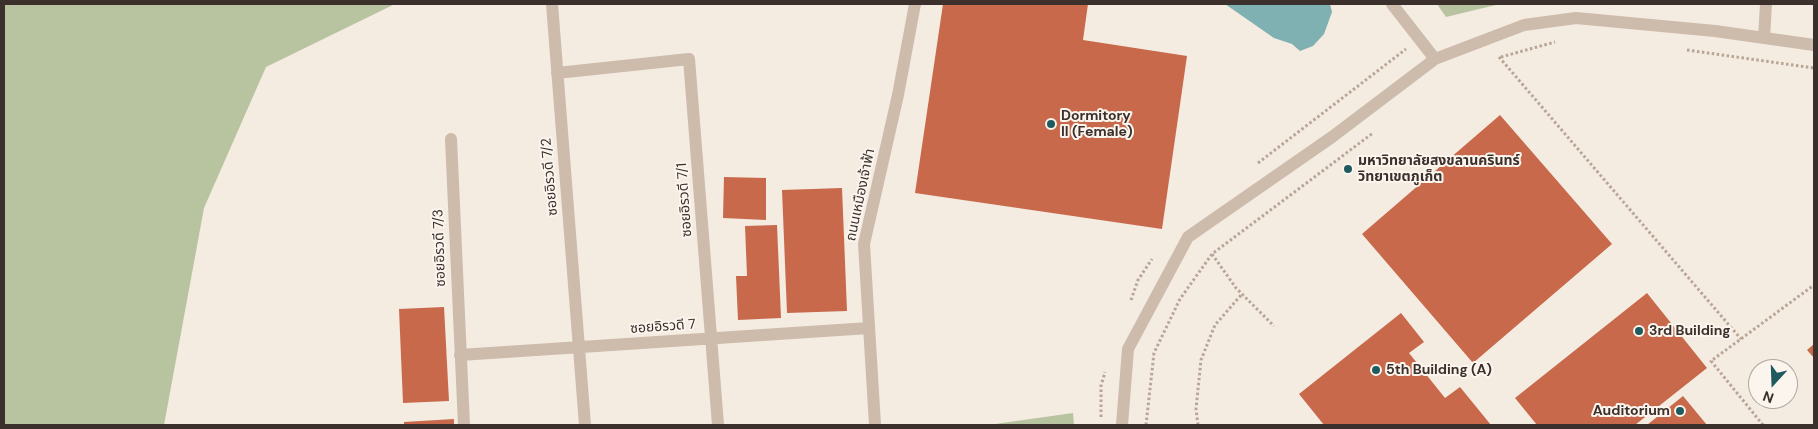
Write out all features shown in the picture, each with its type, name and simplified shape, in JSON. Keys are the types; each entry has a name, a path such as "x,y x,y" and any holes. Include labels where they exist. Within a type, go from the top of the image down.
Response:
{"street":[{"name":"ซอยอิรวดี 7/2","path":"552,4 585,425"},
{"name":"ถนนเหมืองเจ้าฟ้า","path":"875,425 864,244 898,95 915,4"},
{"path":"1392,4 1435,58"},
{"path":"1764,38 1766,4"},
{"path":"1122,425 1128,349 1188,237 1332,137 1435,58 1524,25 1576,18 1814,45"},
{"name":"ซอยอิรวดี 7/1","path":"557,73 689,59 718,425"},
{"name":"ซอยอิรวดี 7/3","path":"450,138 464,425"},
{"name":"ซอยอิรวดี 7","path":"460,355 869,328"}],"path":[{"path":"1490,60 1563,40"},
{"path":"1678,49 1814,68"},
{"path":"1499,57 1741,339"},
{"path":"1146,425 1154,353 1180,299 1212,254 1380,128"},
{"path":"1212,254 1242,294 1274,326"},
{"path":"1763,425 1711,360 1814,285"},
{"path":"1198,425 1196,409 1202,360 1215,325 1242,294"}],"green space":[{"path":"4,4 395,4 266,67 204,208 164,425 4,425"},
{"path":"1437,4 1500,4 1446,17"},
{"path":"1073,413 1074,425 988,425"}],"water":[{"path":"1225,4 1330,4 1332,12 1324,34 1313,46 1300,51 1292,44 1274,38"}],"building":[{"name":"Dormitory II (Female)","path":"943,4 1088,4 1083,40 1187,56 1162,229 915,193"},
{"path":"1500,115 1612,244 1473,363 1362,234"},
{"path":"724,177 766,178 766,220 723,218"},
{"path":"842,188 847,311 787,313 782,190"},
{"path":"777,225 781,318 738,320 736,276 747,276 745,226"},
{"name":"3rd Building","path":"1647,293 1707,368 1635,425 1537,425 1515,398"},
{"path":"444,307 449,401 403,403 399,309"},
{"name":"5th Building (A)","path":"1401,313 1424,342 1409,353 1445,398 1460,387 1491,425 1324,425 1299,394"},
{"path":"1814,344 1814,358 1807,350"},
{"name":"Auditorium","path":"1683,396 1707,425 1647,425"},
{"path":"454,419 454,425 404,425 404,422"}],"place":[{"name":"Dormitory II (Female)","path":"1051,124"},
{"name":"มหาวิทยาลัยสงขลานครินทร์ วิทยาเขตภูเก็ต","path":"1348,169"},
{"name":"3rd Building","path":"1639,331"},
{"name":"5th Building (A)","path":"1376,370"},
{"name":"Auditorium","path":"1680,411"}]}
